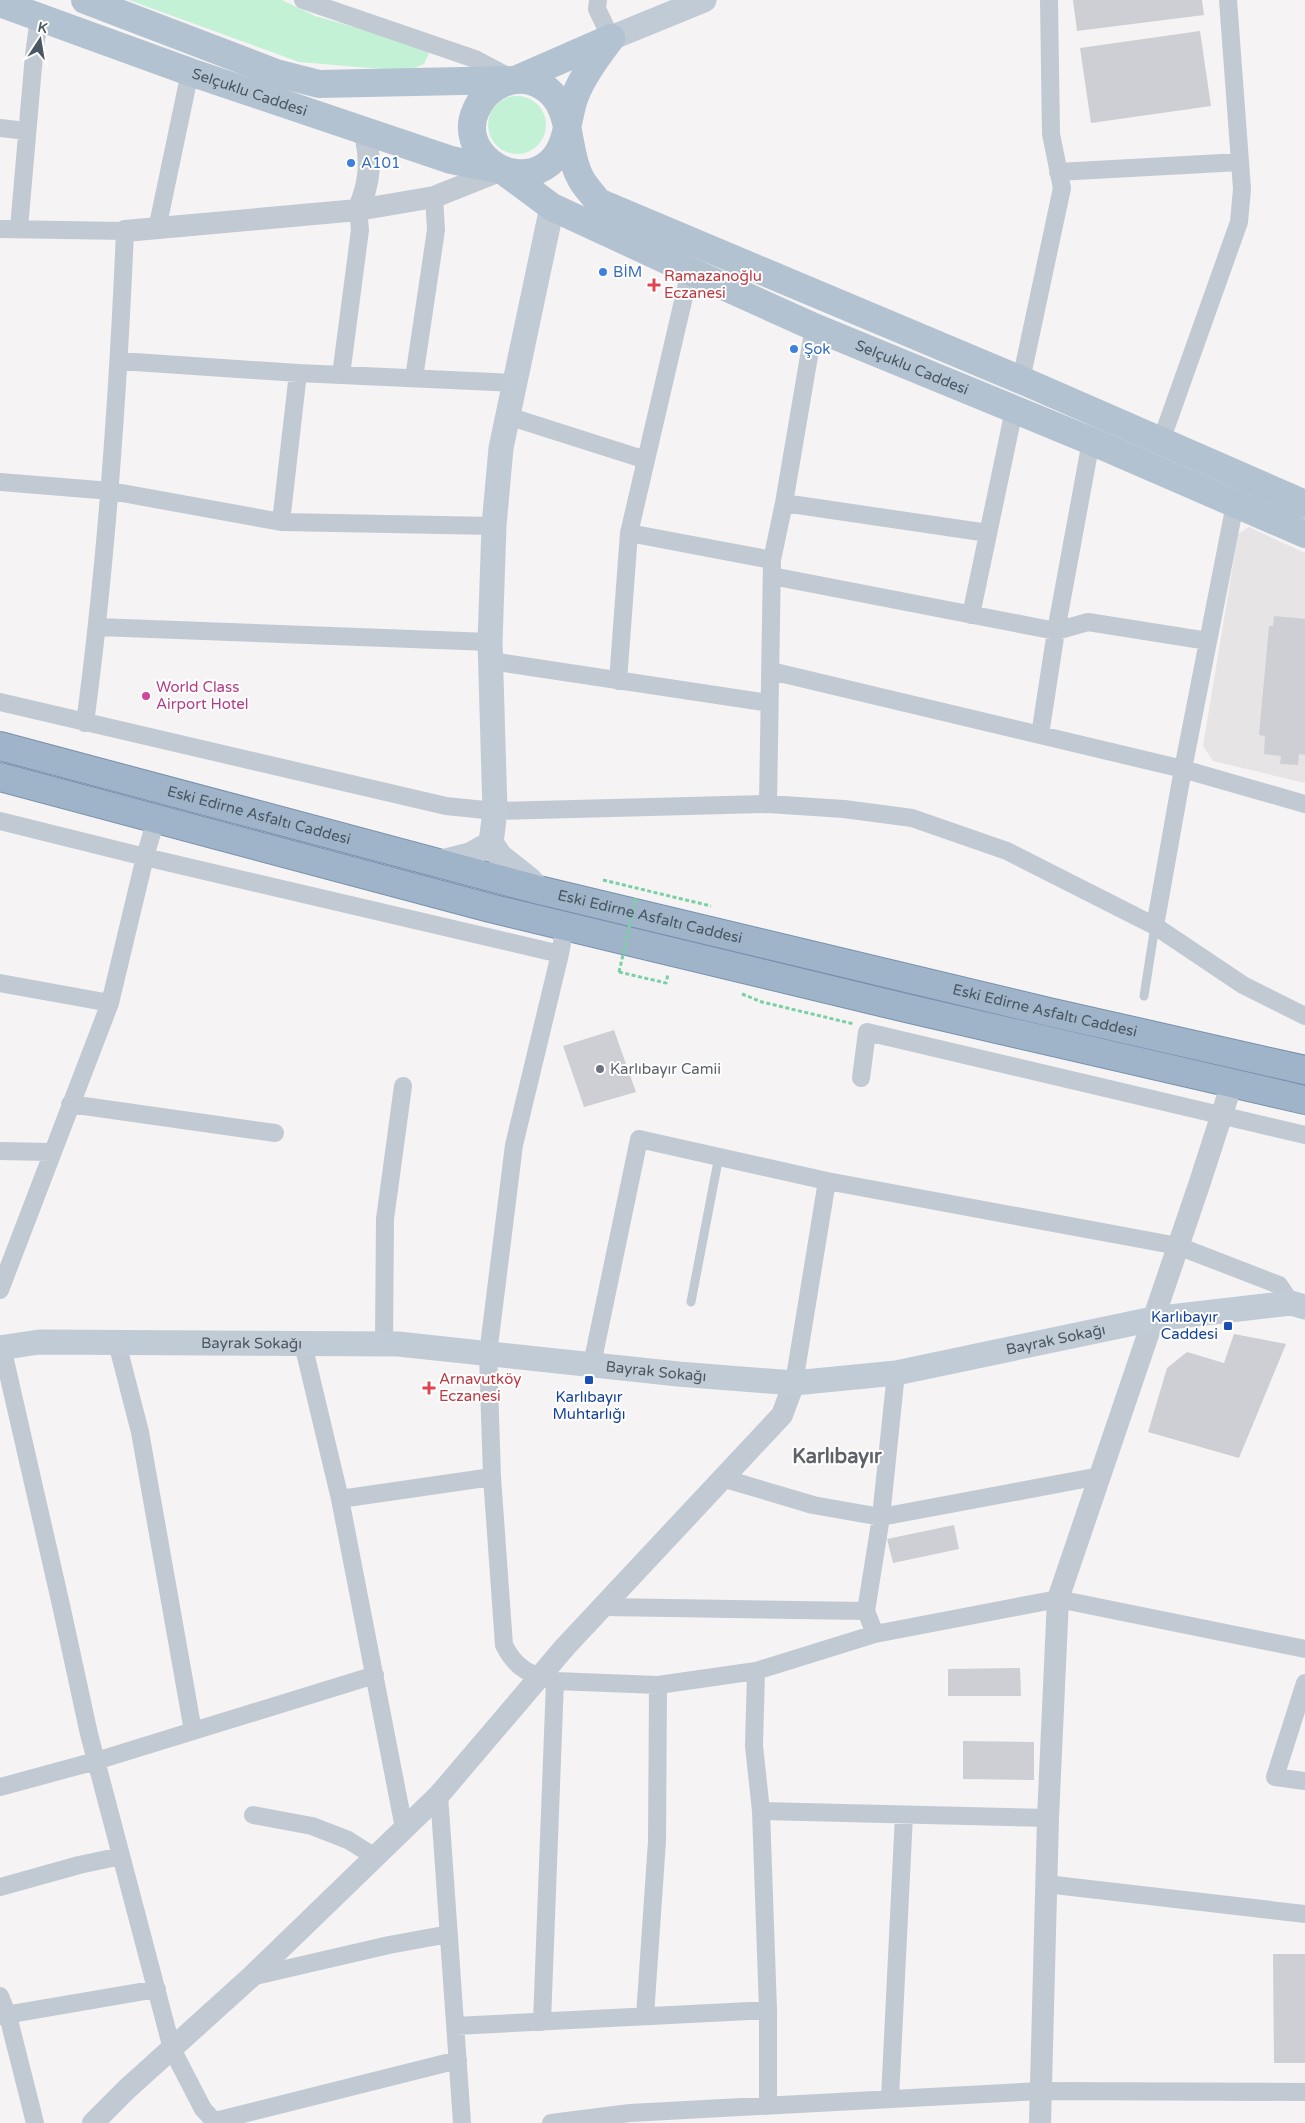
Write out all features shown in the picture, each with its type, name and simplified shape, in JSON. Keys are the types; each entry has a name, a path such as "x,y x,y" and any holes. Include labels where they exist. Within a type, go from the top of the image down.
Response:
{"highway":[{"name":"Eski Edirne Asfaltı Caddesi","path":"0,746 540,890 1030,1007 1305,1070"},
{"name":"Eski Edirne Asfaltı Caddesi","path":"0,777 565,926 993,1029 1305,1100"}],"main road":[{"name":"Selçuklu Caddesi","path":"85,0 276,73 319,84 515,80 528,81 542,86 554,96 563,109 580,177 598,202 1022,380 1305,504"},
{"path":"515,80 704,0"},
{"name":"Selçuklu Caddesi","path":"0,3 190,72 451,160 514,173 530,172 545,166 556,155 564,141 566,125"},
{"path":"566,125 575,96 586,75 611,38"},
{"name":"Selçuklu Caddesi","path":"515,80 501,83 489,91 480,101 474,114 472,130 476,145 485,159 552,207 814,327 1092,441 1305,534"},
{"path":"540,890 500,856 491,843 495,811 491,652 494,526 501,448 552,207"},
{"path":"438,863 470,855 491,843"},
{"name":"Bayrak Sokağı","path":"1,1348 39,1342 384,1344 678,1374 794,1383 896,1373 1153,1319 1298,1305"}],"street":[{"path":"303,0 475,59 515,80"},
{"path":"598,0 597,9 611,38"},
{"path":"1022,380 1062,188 1051,134 1049,0"},
{"path":"1161,441 1239,222 1242,189 1228,0"},
{"path":"19,228 39,18"},
{"path":"157,229 190,72"},
{"path":"0,128 27,131"},
{"path":"341,375 360,230 358,210 367,190 369,151 364,131"},
{"path":"1058,172 1240,162"},
{"path":"0,229 125,231 358,210 434,197 502,170"},
{"path":"414,378 436,230 434,197"},
{"path":"85,723 98,627 111,491 120,361 125,231"},
{"path":"618,681 628,533 690,271"},
{"path":"768,804 772,568 814,327"},
{"path":"120,361 298,373 514,383"},
{"path":"281,522 298,373"},
{"path":"972,615 1014,410"},
{"path":"508,416 646,460"},
{"path":"1040,735 1056,631 1092,441"},
{"path":"0,482 111,491 281,522 494,526"},
{"path":"784,504 988,533"},
{"path":"1155,926 1183,769 1235,504"},
{"path":"628,533 972,615 1056,631 1088,622 1208,641"},
{"path":"98,627 491,652 618,681 769,703"},
{"path":"771,671 1183,769 1305,804"},
{"path":"0,702 392,795 446,806 495,811 768,804 844,809 912,818 1007,851 1155,926 1242,985 1305,1016"},
{"path":"0,1290 110,1003 156,819"},
{"path":"0,821 145,857 560,954"},
{"path":"565,926 514,1145 488,1354 492,1477 504,1645 518,1666 547,1679 658,1685 756,1671 875,1634 1058,1598 1305,1649"},
{"path":"0,983 110,1003"},
{"path":"861,1078 867,1032 1305,1135"},
{"path":"1040,2123 1048,1818 1058,1598 1232,1083"},
{"path":"384,1344 385,1219 403,1086"},
{"path":"70,1104 276,1134"},
{"path":"592,1364 639,1139 827,1181 1178,1246 1279,1285 1298,1305"},
{"path":"0,1151 52,1152"},
{"path":"92,2123 251,1977 439,1795 547,1679 565,1648 782,1415 794,1383 827,1181"},
{"path":"117,1343 140,1432 194,1731"},
{"path":"303,1344 340,1499 404,1828"},
{"path":"1,1348 96,1761 121,1856 172,2048 203,2109 215,2122 458,2060"},
{"path":"875,1634 866,1611 881,1517 896,1373"},
{"path":"722,1478 813,1505 881,1517 1100,1476"},
{"path":"340,1499 492,1477"},
{"path":"605,1607 866,1611"},
{"path":"756,1671 754,1746 760,1811 768,2010 768,2105"},
{"path":"0,1788 96,1761 375,1675"},
{"path":"542,2022 547,1679"},
{"path":"1305,1683 1274,1777 1305,1781"},
{"path":"645,2016 657,1841 658,1685"},
{"path":"439,1795 462,2123"},
{"path":"760,1811 1048,1818"},
{"path":"253,1815 312,1826 348,1840 375,1857"},
{"path":"890,2098 904,1815"},
{"path":"0,1887 79,1865 121,1856"},
{"path":"1046,1884 1305,1914"},
{"path":"251,1977 390,1945 449,1934"},
{"path":"4,2016 157,1989"},
{"path":"0,1996 35,2123"},
{"path":"456,2026 768,2010"},
{"path":"551,2123 630,2118 768,2105 1041,2091 1305,2092"}],"lane":[{"path":"1144,996 1155,926"},
{"path":"691,1302 719,1156"}],"path":[{"path":"636,898 619,972 666,983 669,971"}],"shaded area":[{"path":"1249,527 1305,553 1305,783 1213,761 1203,746 1238,534"}],"green space":[{"path":"129,0 282,0 315,16 431,49 424,64 406,71 299,62"},
{"path":"511,96 523,96 538,104 546,119 546,131 538,146 523,154 511,154 496,146 488,131 488,119 496,104"}],"building":[{"path":"1073,0 1202,0 1204,15 1077,31"},
{"path":"1200,31 1211,106 1091,123 1080,48"},
{"path":"1274,616 1305,619 1305,755 1299,754 1298,765 1280,764 1281,756 1264,754 1265,736 1259,735 1269,626 1273,626"},
{"name":"Karlıbayır Camii","path":"614,1030 636,1092 584,1107 563,1046"},
{"path":"1234,1334 1286,1344 1239,1458 1148,1432 1167,1368 1187,1352 1224,1363"},
{"path":"954,1525 959,1549 893,1563 887,1539"},
{"path":"1020,1668 1021,1696 948,1696 948,1669"},
{"path":"963,1741 1034,1742 1034,1780 963,1779"},
{"path":"1273,1954 1305,1954 1305,2063 1274,2063"}],"place":[{"name":"A101","path":"351,163"},
{"name":"BİM","path":"603,272"},
{"name":"Ramazanoğlu Eczanesi","path":"654,285"},
{"name":"Şok","path":"794,349"},
{"name":"World Class Airport Hotel","path":"146,696"},
{"name":"Karlıbayır Camii","path":"600,1069"},
{"name":"Karlıbayır Caddesi","path":"1228,1326"},
{"name":"Karlıbayır Muhtarlığı","path":"589,1380"},
{"name":"Arnavutköy Eczanesi","path":"429,1388"}],"district":[{"name":"Karlıbayır","path":"837,1456"}]}
